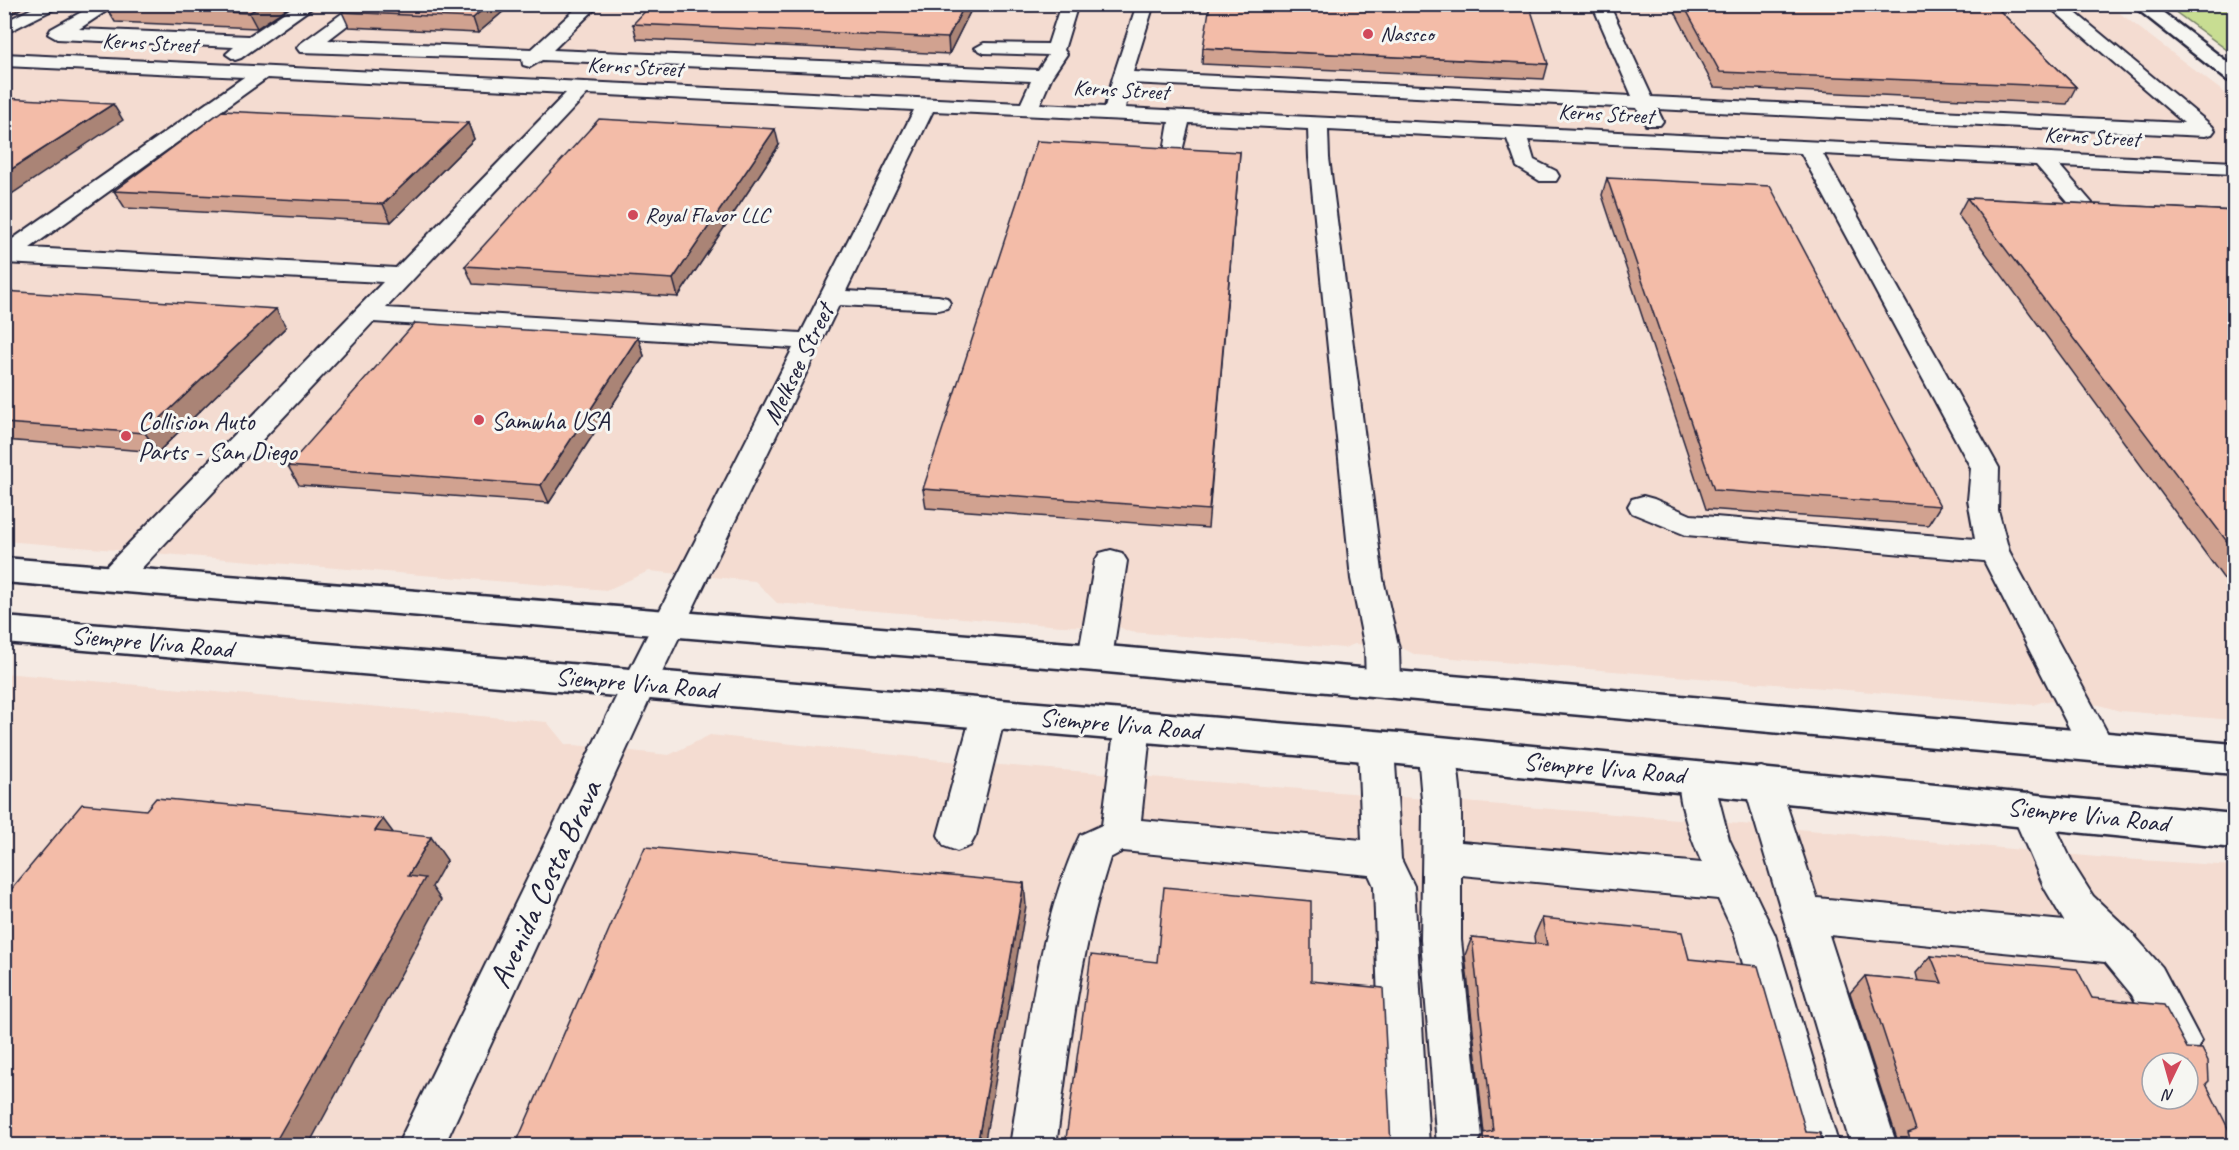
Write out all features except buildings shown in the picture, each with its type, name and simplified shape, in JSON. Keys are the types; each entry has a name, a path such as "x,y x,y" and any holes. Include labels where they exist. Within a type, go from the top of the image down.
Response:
{"main road":[{"path":"2140,4 2235,76"},
{"path":"4,570 1095,658 2235,759"},
{"name":"Siempre Viva Road","path":"4,630 1133,724 2029,808 2235,831"}],"street":[{"path":"4,28 56,4"},
{"path":"7,60 109,4"},
{"path":"212,70 309,4"},
{"path":"6,255 367,4"},
{"path":"505,84 592,4"},
{"path":"1028,110 1043,76 1058,54 1055,50 1070,4"},
{"path":"1114,113 1122,77 1146,4"},
{"path":"1600,4 1662,140"},
{"path":"2054,4 2224,149"},
{"path":"57,33 253,42"},
{"path":"311,45 1043,76"},
{"path":"984,48 1055,50"},
{"name":"Kerns Street","path":"7,60 2042,159 2224,149"},
{"path":"1122,77 1913,116 2224,149"},
{"path":"113,579 582,88"},
{"path":"1362,90 1364,126"},
{"name":"Melksee Street","path":"670,623 926,105"},
{"path":"1913,116 1941,154"},
{"path":"1174,151 1180,117"},
{"path":"1318,124 1319,158 1367,579 1382,649 1383,684"},
{"path":"1516,133 1524,163 1548,176"},
{"path":"1809,148 1985,468 1981,489 1984,523 1994,551 2097,747"},
{"path":"2042,159 2081,203"},
{"path":"6,255 403,276"},
{"path":"831,297 938,303"},
{"path":"366,314 809,341"},
{"path":"1643,506 1686,525 1994,551"},
{"path":"1095,658 1111,561"},
{"name":"Avenida Costa Brava","path":"420,1146 670,623"},
{"path":"957,835 989,712"},
{"path":"1120,834 1133,724"},
{"path":"1376,747 1382,859 1394,886 1406,1146"},
{"path":"1436,753 1442,811 1441,940 1460,1146"},
{"path":"1695,777 1710,839 1755,935 1816,1146"},
{"path":"1761,782 1874,1146"},
{"path":"2029,808 2060,877 2079,909 2116,944 2147,981 2184,1051"},
{"path":"1033,1146 1052,1021 1081,882 1094,847 1120,834 1382,859"},
{"path":"1442,857 1732,883"},
{"path":"1804,915 2116,944"}],"shaded area":[{"path":"4,5 2109,5 2234,100 2234,720 2120,711 2099,705 2045,701 2033,705 1416,655 1402,648 1355,644 1344,648 1130,632 1119,627 1062,626 777,603 755,581 649,571 607,590 5,541"},
{"path":"4,673 547,722 565,744 669,755 710,735 950,761 1766,826 2108,858 2234,866 2234,1145 5,1145"}],"green space":[{"path":"2166,5 2234,5 2234,55"}],"place":[{"name":"Nassco","path":"1368,34"},
{"name":"Royal Flavor LLC","path":"633,215"},
{"name":"Samwha USA","path":"479,420"},
{"name":"Collision Auto Parts - San Diego","path":"126,436"}]}
